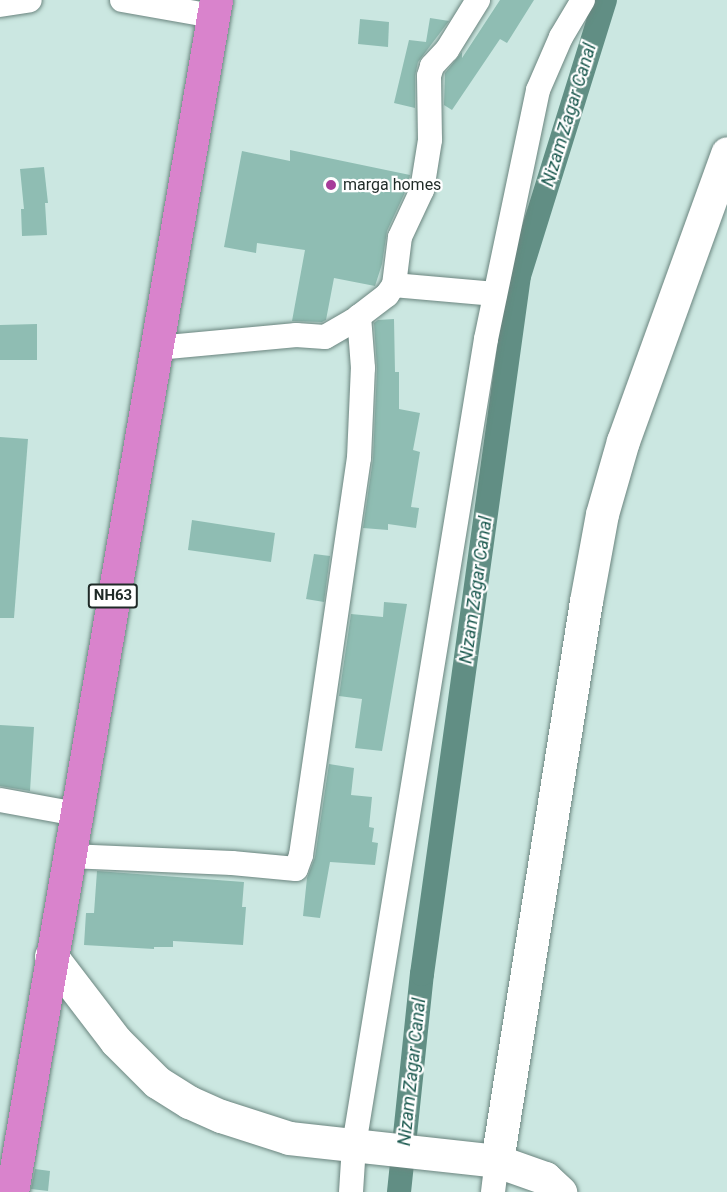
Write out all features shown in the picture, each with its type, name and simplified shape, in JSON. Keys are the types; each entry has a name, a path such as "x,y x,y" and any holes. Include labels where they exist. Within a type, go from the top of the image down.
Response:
{"highway":[{"name":"NH63","path":"12,1192 215,8"}],"street":[{"path":"0,5 30,0"},
{"path":"122,0 215,8"},
{"path":"157,348 296,335 325,337 387,295 394,285 400,237 422,190 430,140 429,75 432,66 447,50 478,0"},
{"path":"351,1192 465,461 495,294 538,90 561,37 583,0"},
{"path":"490,1170 602,514 623,441 727,153"},
{"path":"394,285 495,294"},
{"path":"69,856 232,863 296,869 301,855 357,482 363,368 359,316"},
{"path":"0,800 76,813"},
{"path":"51,956 116,1041 157,1082 189,1102 231,1119 290,1138 357,1145 545,1178 560,1192"}],"building":[{"path":"500,0 534,0 507,43 500,39 452,110 444,105 445,73 462,52 462,58"},
{"path":"430,18 449,21 418,62 415,76 415,108 394,103 409,40 426,42"},
{"path":"360,19 389,22 388,47 358,44"},
{"path":"290,150 410,175 408,186 387,231 382,264 375,286 334,278 326,320 322,322 292,321 305,250 257,243 256,253 224,247 242,151 290,161"},
{"path":"44,167 48,203 45,203 47,235 22,236 21,209 24,209 20,169"},
{"path":"394,319 395,372 399,372 399,409 420,413 413,450 420,452 411,507 419,508 416,528 388,524 388,530 363,528 373,459 377,369 374,323 378,320"},
{"path":"37,324 37,360 0,360 0,325"},
{"path":"0,437 28,439 14,618 0,618"},
{"path":"192,520 275,533 271,562 188,550"},
{"path":"314,554 330,556 324,602 306,599"},
{"path":"384,602 407,604 382,751 355,748 362,699 339,696 351,614 383,617"},
{"path":"0,725 34,727 30,791 0,786"},
{"path":"329,764 354,768 351,795 372,797 369,827 374,828 372,842 378,843 375,865 330,862 320,918 303,916 307,878 315,857"},
{"path":"97,871 244,882 242,907 246,907 243,945 173,941 173,947 154,947 154,949 84,945 86,913 94,913"},
{"path":"35,1169 50,1171 48,1191 31,1189"}],"waterway":[{"name":"Nizam Zagar Canal","path":"399,1192 422,974 519,276 605,0"}],"place":[{"name":"marga homes","path":"331,185"}]}
